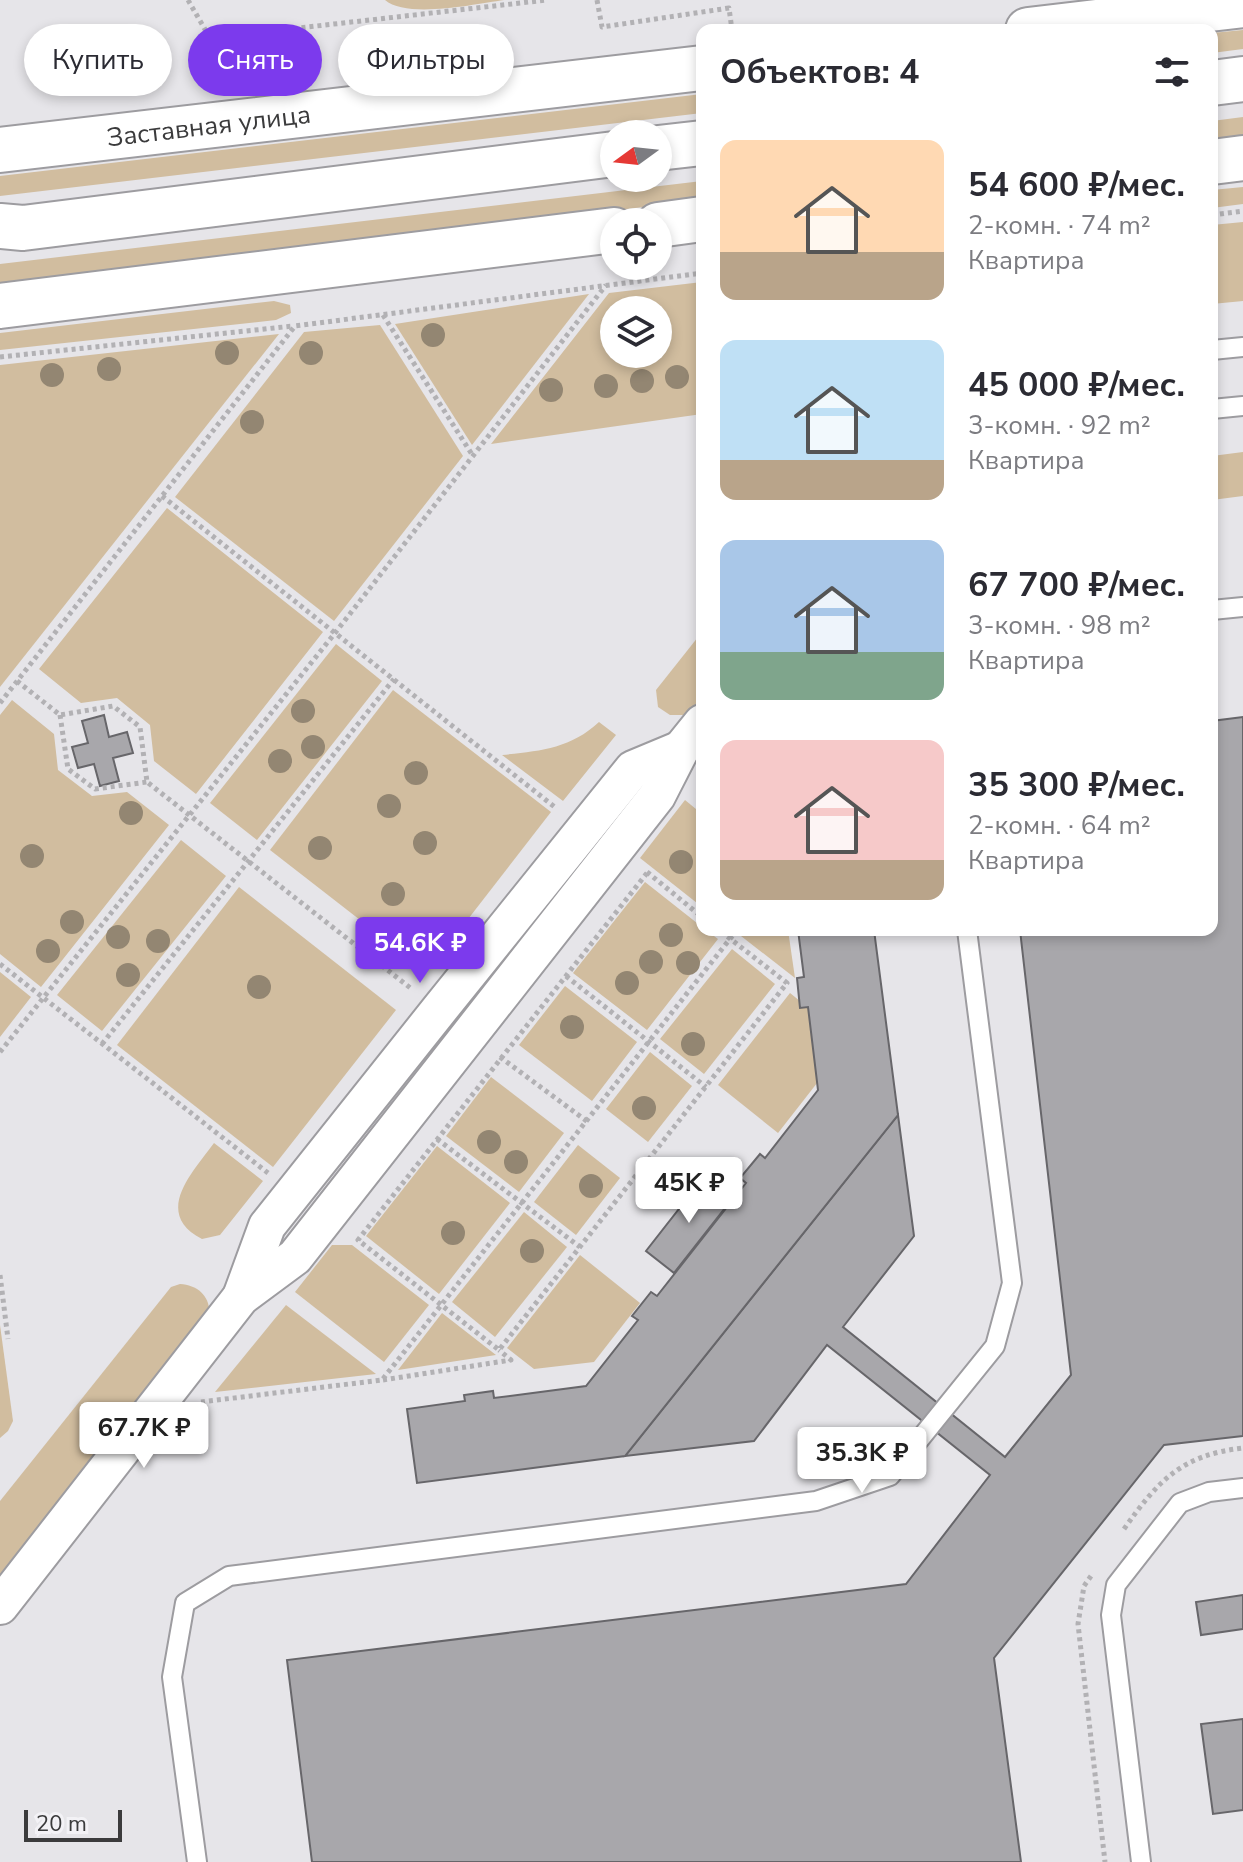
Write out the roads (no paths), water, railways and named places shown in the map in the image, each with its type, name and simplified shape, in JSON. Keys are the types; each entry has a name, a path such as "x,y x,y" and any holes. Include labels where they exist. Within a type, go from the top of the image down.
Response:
{"main road":[{"path":"1056,23 1243,5"},
{"name":"Заставная улица","path":"0,150 696,69"},
{"path":"1218,82 1243,79"},
{"path":"672,146 696,144"},
{"path":"8,230 600,156"},
{"path":"1218,161 1243,158"},
{"path":"672,223 696,220"},
{"path":"0,306 600,232"}],"street":[{"path":"241,1297 267,1226 439,1010 633,769 692,736"},
{"path":"0,1606 241,1297 295,1257 657,796 692,736"}],"lane":[{"path":"1218,349 1243,347"},
{"path":"1218,408 1243,406"},
{"path":"1218,609 1243,607"},
{"path":"197,1862 172,1677 185,1603 229,1576 816,1501 890,1476 995,1346 1012,1283 968,936"},
{"path":"1141,1862 1111,1615 1116,1585 1180,1503 1209,1492 1243,1488"}]}
